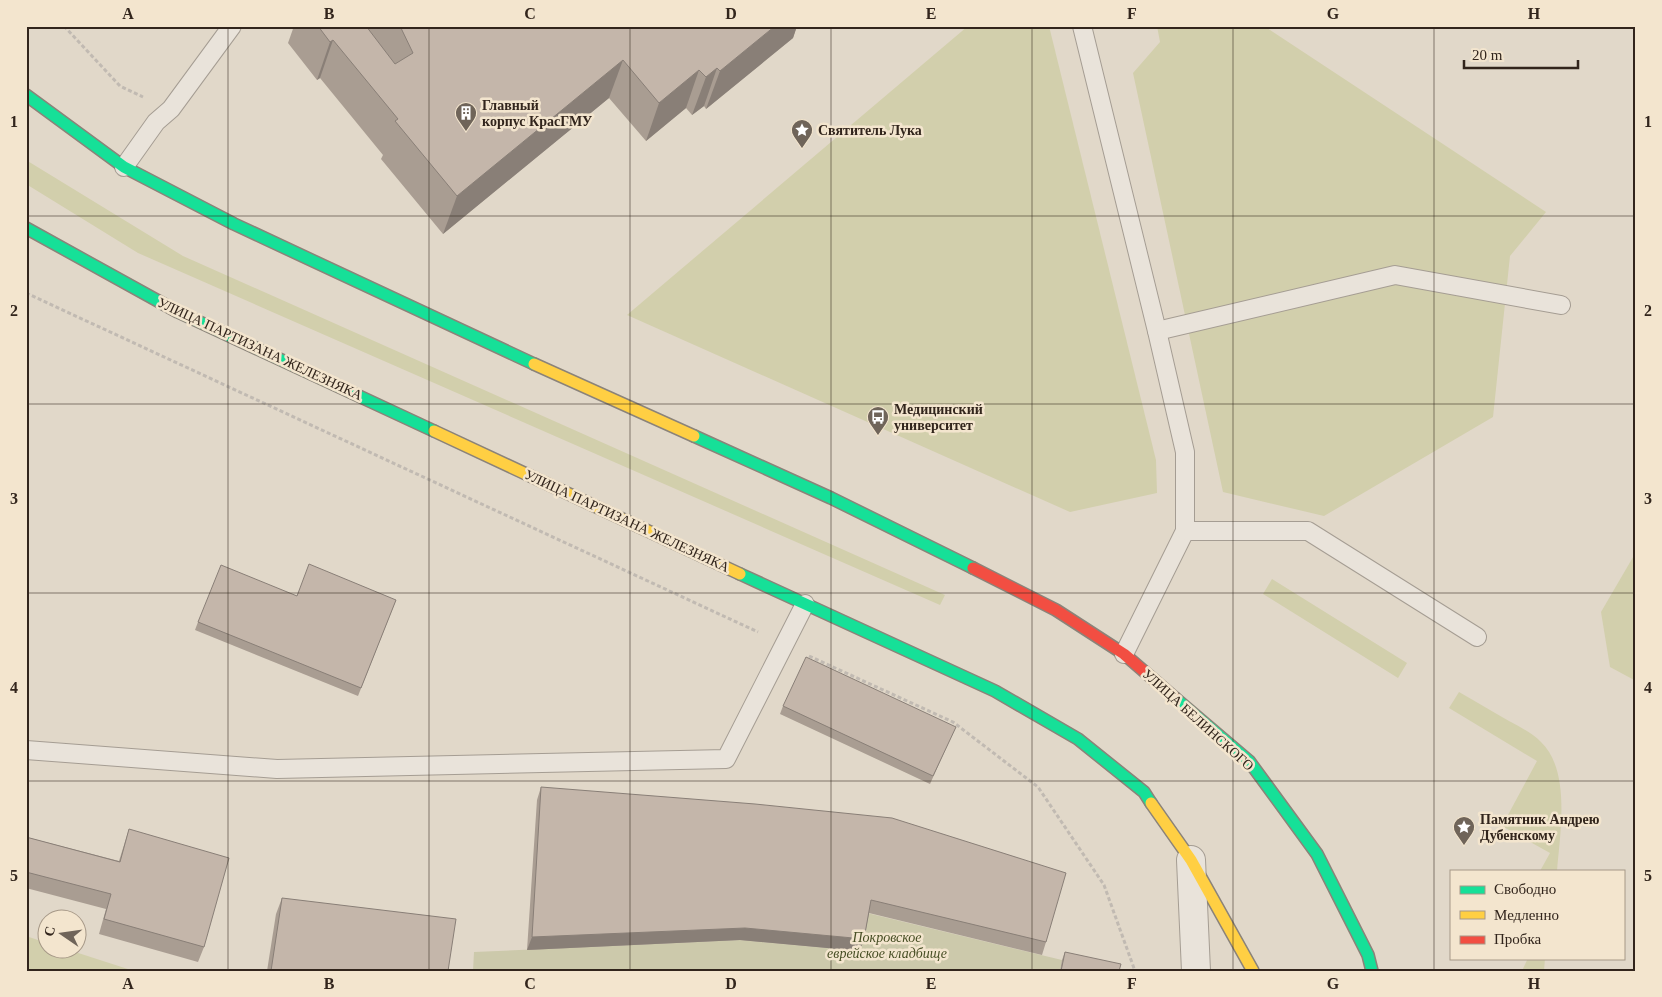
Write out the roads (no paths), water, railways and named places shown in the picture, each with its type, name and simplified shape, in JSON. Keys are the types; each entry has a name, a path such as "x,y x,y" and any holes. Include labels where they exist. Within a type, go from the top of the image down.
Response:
{"main road":[{"path":"26,94 124,166 234,224 498,347 831,498 916,539 1056,610 1124,654"},
{"name":"УЛИЦА ПАРТИЗАНА ЖЕЛЕЗНЯКА","path":"26,228 178,312 995,691 1078,739 1144,792 1191,860"},
{"name":"УЛИЦА БЕЛИНСКОГО","path":"1124,654 1249,761 1317,854 1368,955 1372,971"},
{"path":"1191,860 1253,971"}],"street":[{"path":"1191,860 1196,971"}],"lane":[{"path":"124,166 156,122 171,109 232,26"},
{"path":"1082,26 1185,452 1185,531 1124,654"},
{"path":"1157,331 1395,275 1561,305"},
{"path":"1185,531 1308,531 1477,637"},
{"path":"26,750 277,769 726,759 805,604"}],"place":[{"name":"Главный корпус КрасГМУ","path":"466,132"},
{"name":"Святитель Лука","path":"802,149"},
{"name":"Медицинский университет","path":"878,436"},
{"name":"Памятник Андрею Дубенскому","path":"1464,846"}],"park label":[{"name":"Покровское еврейское кладбище","path":"887,946"}]}
